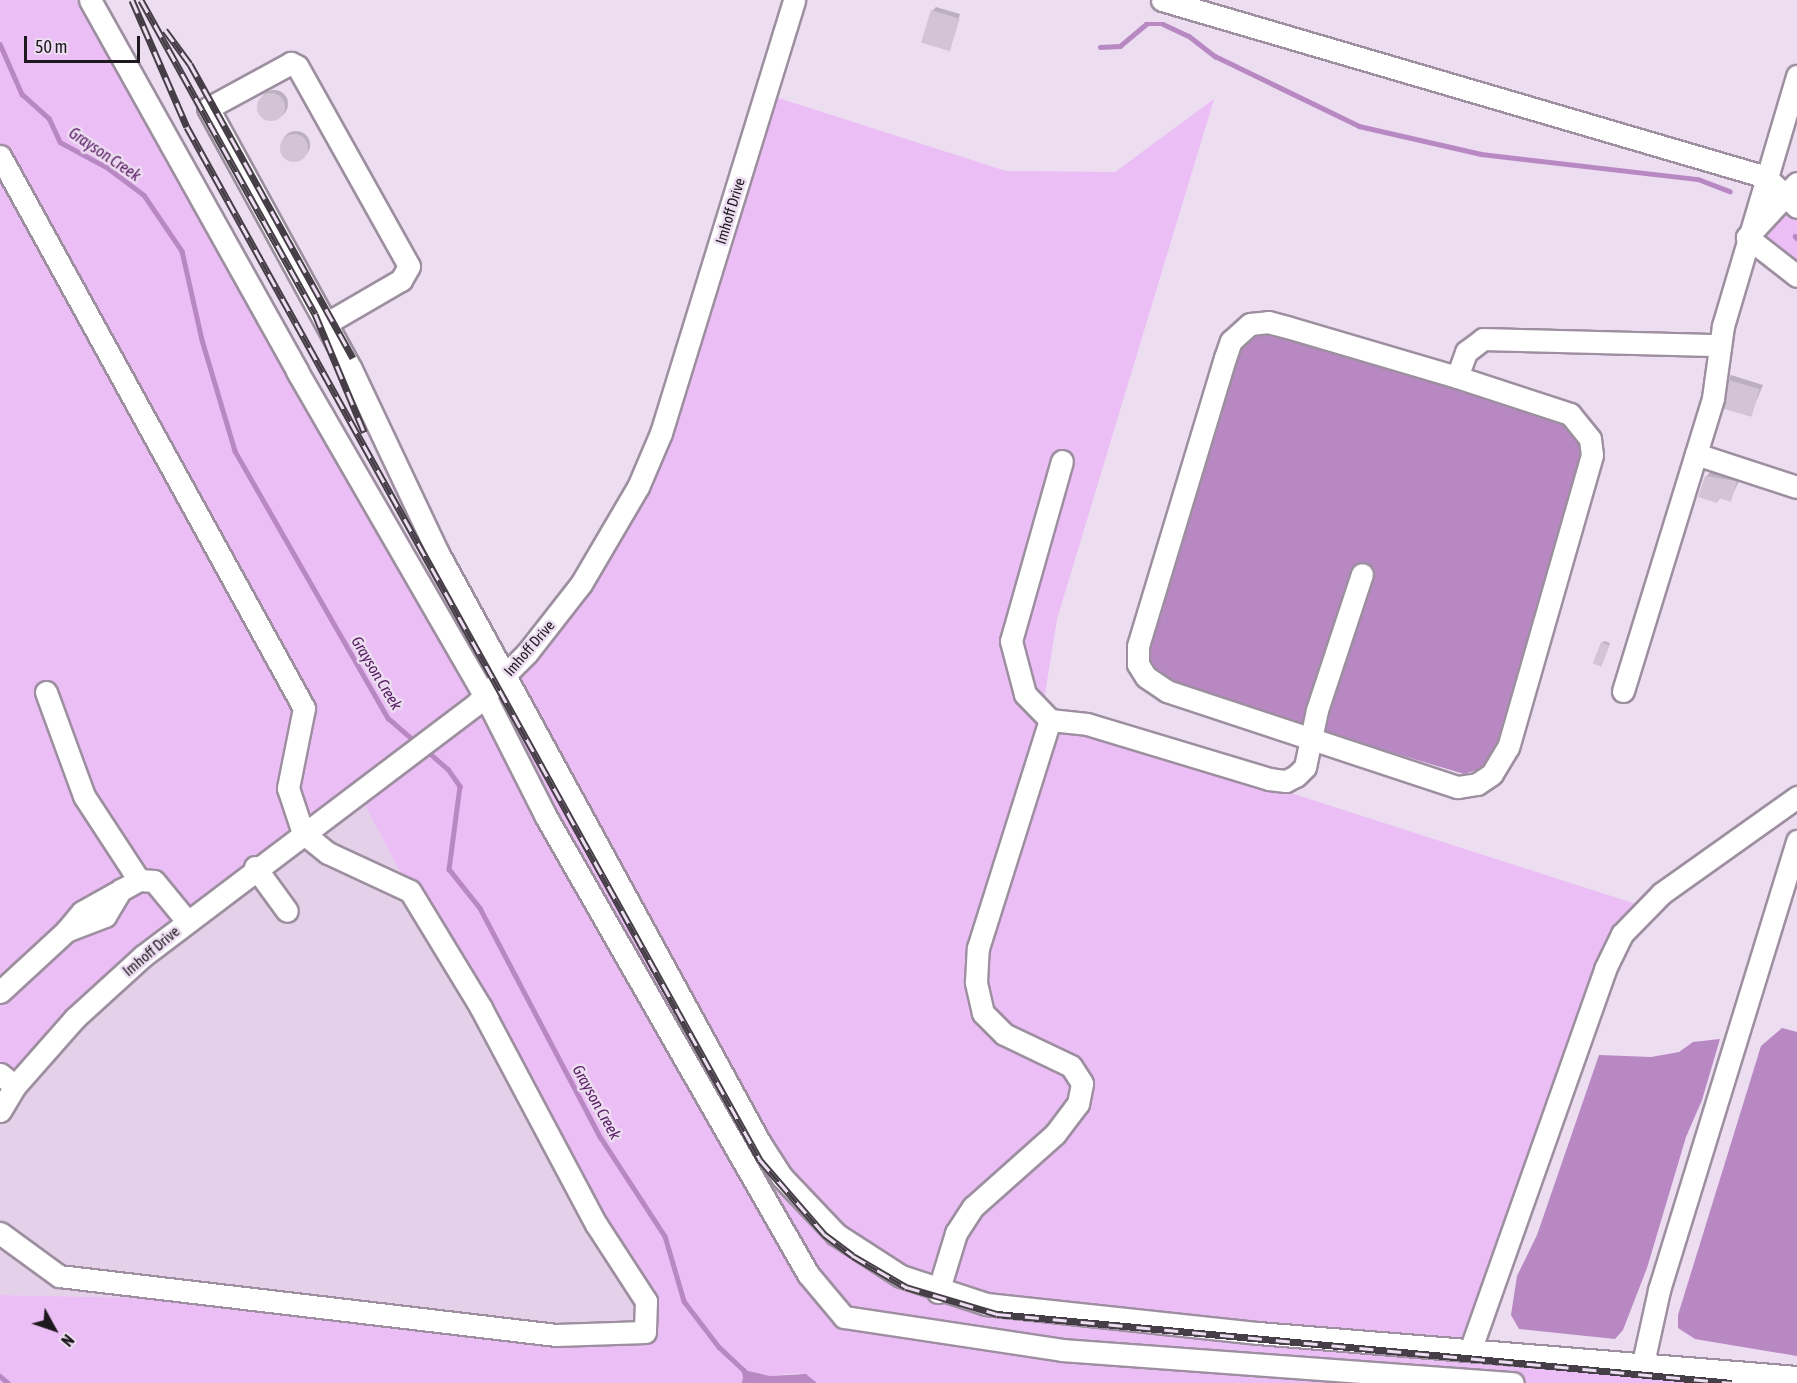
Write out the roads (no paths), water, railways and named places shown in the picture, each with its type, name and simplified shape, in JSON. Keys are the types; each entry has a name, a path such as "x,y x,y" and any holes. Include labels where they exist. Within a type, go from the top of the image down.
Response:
{"street":[{"path":"90,0 545,815 808,1274 844,1317 1062,1350 1513,1383"},
{"name":"Imhoff Drive","path":"0,1111 8,1080 75,1018 187,921 255,867 359,794 481,700 506,676 581,584 638,487 661,433 794,0"},
{"path":"1162,0 1766,177 1793,195 1747,237"},
{"path":"327,322 401,280 409,266 297,66 291,63 208,108 327,322 416,510 782,1177 836,1234 901,1276 938,1292 986,1304 1041,1312 1797,1377"},
{"path":"1623,691 1717,380 1720,345 1747,237 1797,76"},
{"path":"0,156 304,708 288,788 303,833 328,853 410,891 481,1008 596,1224 646,1301 645,1332 556,1335 59,1276 0,1233"},
{"path":"1747,237 1797,276"},
{"path":"1268,322 1457,377 1570,414 1590,439 1592,455 1508,747 1492,774 1477,784 1457,787 1167,691 1146,677 1138,664 1138,646 1231,341 1250,324 1268,322"},
{"path":"1457,377 1466,352 1483,339 1720,345"},
{"path":"1696,454 1797,488"},
{"path":"1062,461 1011,641 1025,694 1050,720 1087,724 1269,779 1286,781 1305,767 1310,738 1362,574"},
{"path":"46,692 84,796 130,885"},
{"path":"938,1292 956,1233 973,1207 1055,1134 1078,1104 1082,1083 1071,1066 1004,1034 983,1013 976,982 978,948 1050,720"},
{"path":"1471,1348 1605,969 1622,934 1662,893 1797,797"},
{"path":"1643,1363 1659,1290 1791,883 1797,841"},
{"path":"255,867 287,911"},
{"path":"0,992 66,932 105,916 130,885 154,881 187,921"}],"waterway":[{"path":"1100,47 1120,46 1146,24 1163,24 1189,36 1215,56 1359,126 1481,154 1698,179 1730,191"},
{"name":"Grayson Creek","path":"0,44 22,94 49,118 60,142 108,168 144,195 182,251 202,340 235,451 388,718 417,743"},
{"name":"Grayson Creek","path":"426,750 448,769 460,786 449,869 480,908 601,1138 665,1236 684,1301 719,1347 744,1370 747,1383"},
{"path":"0,1376 8,1383"}],"railway":[{"path":"132,0 187,127 760,1160 824,1234 853,1256 906,1287 997,1314 1732,1383"},
{"path":"141,0 315,314 364,432"},
{"path":"165,30 190,64 353,358"}]}
